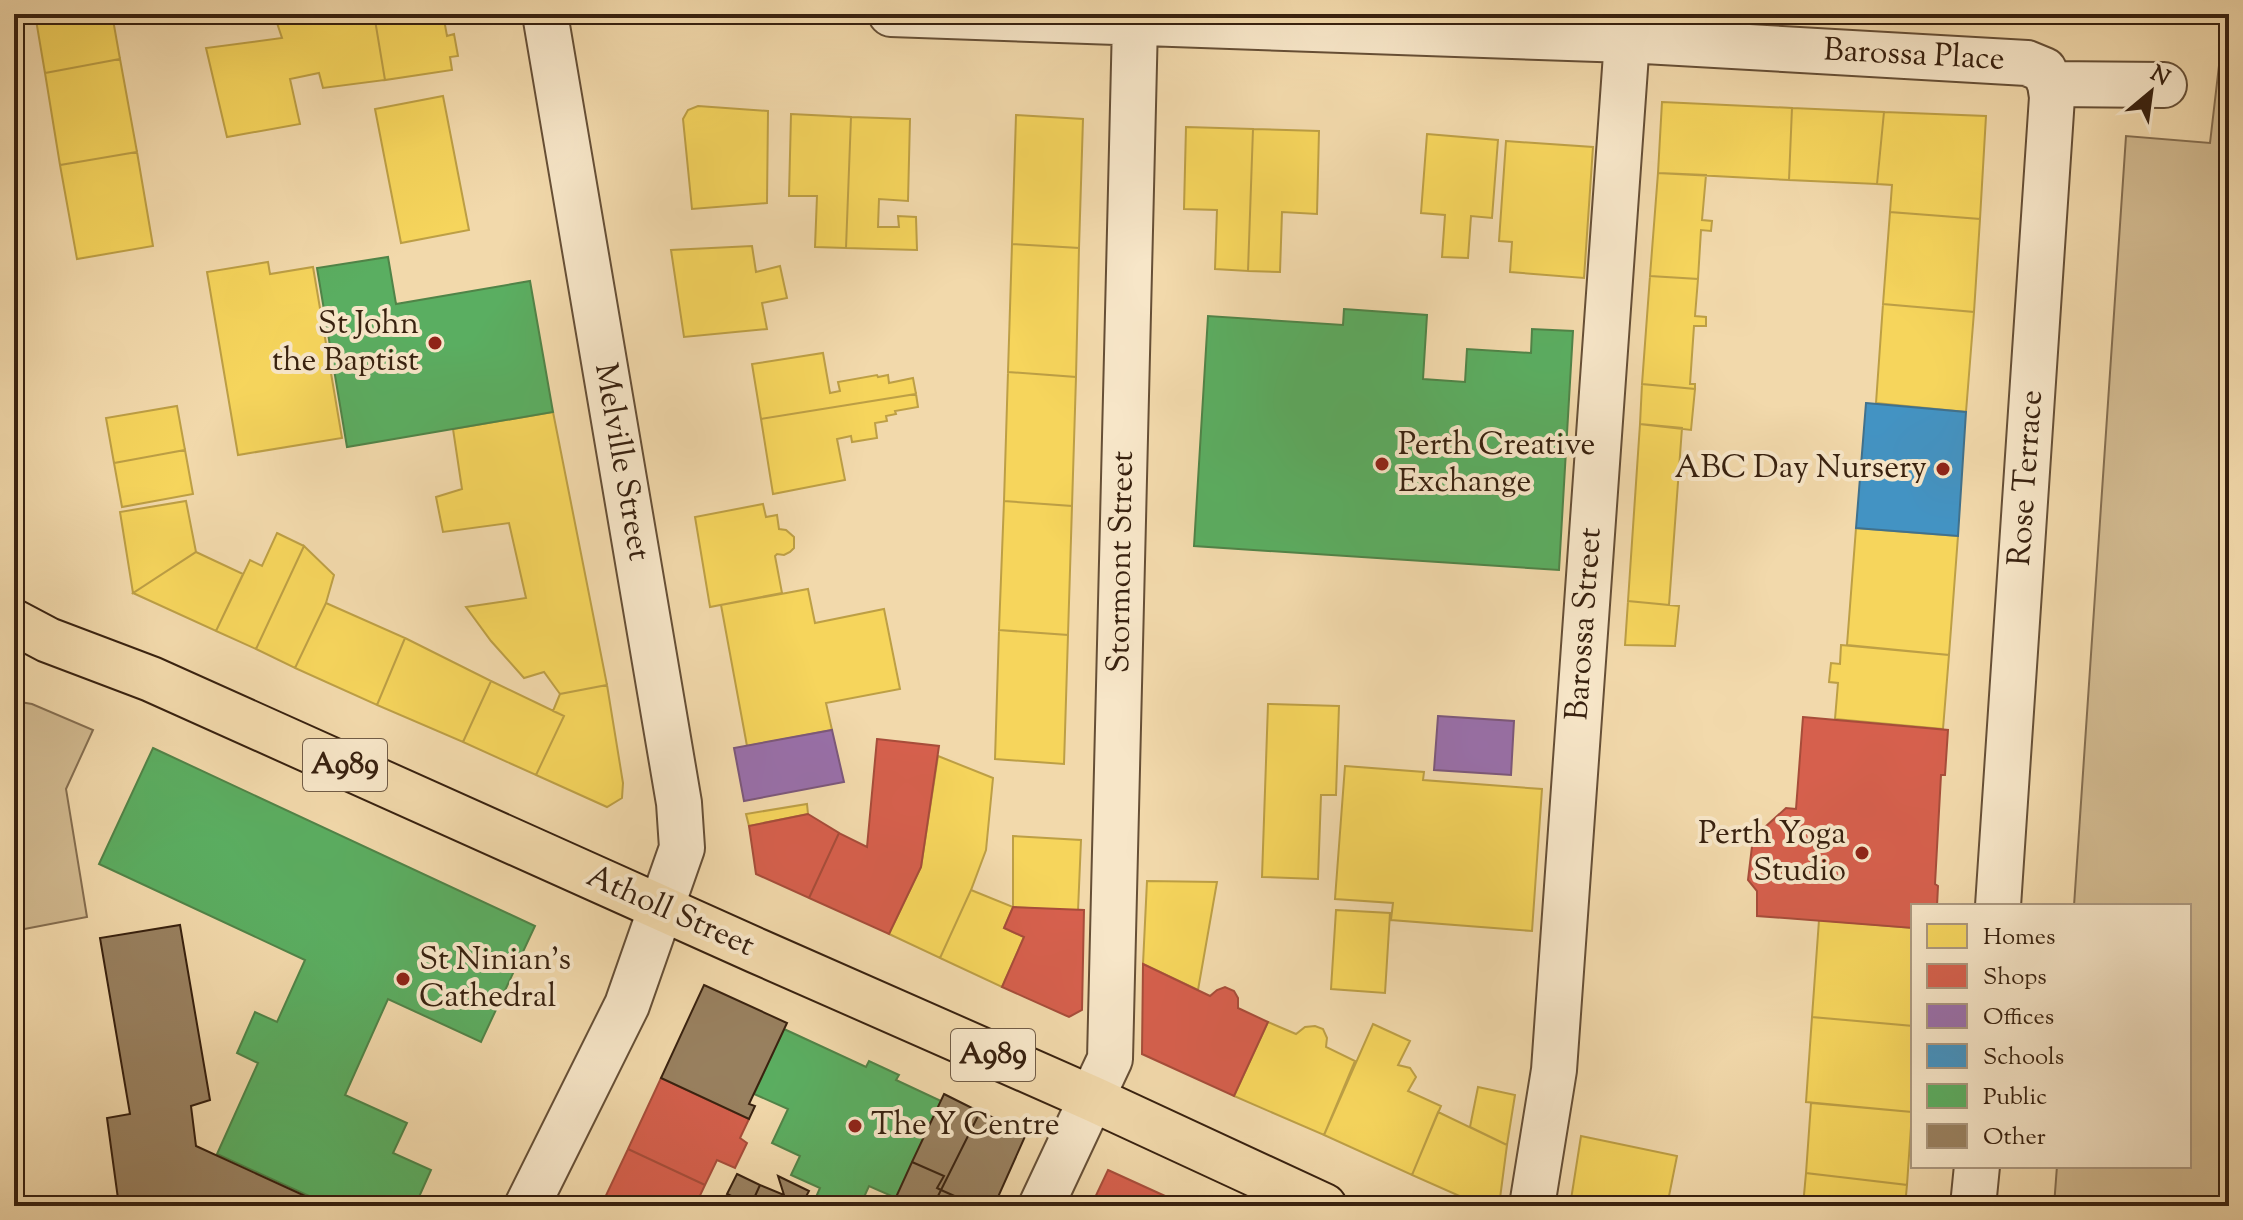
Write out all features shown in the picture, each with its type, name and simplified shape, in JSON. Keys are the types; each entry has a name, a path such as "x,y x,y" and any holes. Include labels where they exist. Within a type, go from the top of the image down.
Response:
{"main road":[{"name":"Atholl Street","path":"14,622 48,640 151,679 1093,1099 1324,1206"}],"street":[{"name":"Melville Street","path":"527,1206 627,1005 682,848 679,803 545,14"},
{"name":"Barossa Place","path":"891,14 1627,40 2164,85"},
{"name":"Stormont Street","path":"1041,1206 1110,1059 1135,23"},
{"name":"Barossa Street","path":"1532,1206 1554,1070 1627,40"},
{"name":"Rose Terrace","path":"1998,904 2052,97 2038,73"},
{"path":"1973,1206 1977,1168"}],"shaded area":[{"path":"2225,14 2229,14 2229,1206 2054,1206 2057,1168 2191,1168 2191,904 2074,904 2126,136 2210,143"},
{"path":"14,701 32,704 93,730 66,789 87,917 14,931"}],"building: Homes":[{"path":"35,14 112,14 120,59 45,73"},
{"path":"245,14 280,14 280,17 300,18 300,14 374,14 385,80 323,88 319,73 290,79 300,124 227,137 206,48 282,38 277,23"},
{"path":"374,14 443,14 447,36 454,34 458,56 450,57 452,70 385,80"},
{"path":"120,59 137,152 60,165 45,73"},
{"path":"443,96 469,230 401,243 375,109"},
{"path":"1662,102 1792,108 1789,180 1658,173"},
{"path":"698,106 768,111 767,203 692,209 683,119 688,110"},
{"path":"1792,108 1884,112 1877,184 1789,180"},
{"path":"1884,112 1986,116 1980,219 1890,212 1892,185 1877,184"},
{"path":"791,114 851,117 846,248 815,247 817,196 789,196"},
{"path":"1016,115 1083,119 1079,248 1012,244"},
{"path":"851,117 910,119 908,201 879,199 878,227 899,227 898,216 916,217 917,250 846,248"},
{"path":"1186,127 1253,129 1248,271 1215,269 1217,210 1184,209"},
{"path":"1253,129 1319,131 1317,214 1282,212 1280,272 1248,271"},
{"path":"1427,134 1498,140 1492,218 1471,216 1468,258 1442,257 1445,215 1421,213"},
{"path":"1506,141 1593,147 1584,278 1510,272 1512,242 1499,241"},
{"path":"137,152 153,246 77,259 60,165"},
{"path":"1658,173 1706,175 1702,220 1712,221 1711,231 1701,230 1698,279 1650,276"},
{"path":"1890,212 1980,219 1974,312 1883,304"},
{"path":"1012,244 1079,248 1076,377 1008,372"},
{"path":"752,246 756,272 780,266 787,298 762,303 767,329 684,337 671,250"},
{"path":"268,262 270,274 313,267 342,438 238,455 207,272"},
{"path":"1650,276 1698,279 1695,316 1706,317 1706,326 1694,326 1690,384 1695,384 1695,389 1642,384"},
{"path":"1883,304 1974,312 1966,412 1876,403"},
{"path":"823,353 830,393 840,391 838,382 888,375 889,383 913,378 916,394 761,419 752,364"},
{"path":"1008,372 1076,377 1072,506 1004,501"},
{"path":"1642,384 1695,389 1691,430 1640,424"},
{"path":"916,394 918,407 895,411 896,414 886,416 887,421 875,423 877,438 852,442 851,436 837,439 845,480 773,494 761,419"},
{"path":"177,406 185,450 114,463 106,418"},
{"path":"553,412 607,685 560,694 544,672 524,678 466,607 526,598 509,523 443,532 436,497 462,489 453,429"},
{"path":"1640,424 1682,428 1669,605 1628,601"},
{"path":"185,450 193,494 122,507 114,463"},
{"path":"186,501 196,552 133,593 120,512"},
{"path":"1004,501 1072,506 1068,635 999,630"},
{"path":"763,504 766,517 777,515 779,529 786,530 794,537 794,548 790,552 775,556 782,593 710,607 695,517"},
{"path":"1856,528 1958,536 1949,655 1847,645"},
{"path":"277,533 304,546 256,649 216,631 250,560 262,566"},
{"path":"304,546 334,575 326,603 295,668 256,649"},
{"path":"196,552 243,574 216,631 133,593"},
{"path":"808,589 815,623 884,609 900,689 826,703 832,730 747,746 721,605"},
{"path":"1628,601 1679,606 1675,646 1625,645"},
{"path":"326,603 405,638 377,705 295,668"},
{"path":"999,630 1068,635 1064,764 995,759"},
{"path":"405,638 491,681 463,742 377,705"},
{"path":"1841,645 1949,655 1943,729 1835,719 1838,683 1829,682 1831,663 1840,664"},
{"path":"491,681 564,716 536,775 463,742"},
{"path":"607,685 623,783 622,798 607,807 536,775 564,716 553,711 560,694"},
{"path":"1268,704 1339,706 1336,795 1321,795 1318,879 1262,877"},
{"path":"938,756 993,778 986,850 940,958 889,934 921,867"},
{"path":"1345,766 1424,772 1423,780 1542,789 1532,931 1391,920 1393,903 1335,899"},
{"path":"807,804 808,814 749,826 746,814"},
{"path":"1013,836 1081,840 1078,911 1013,907"},
{"path":"1147,881 1217,882 1198,990 1143,964"},
{"path":"971,890 1013,907 1004,928 1024,937 1002,987 940,958"},
{"path":"1336,910 1390,913 1385,993 1331,989"},
{"path":"1819,920 1911,928 1911,1026 1812,1017"},
{"path":"1812,1017 1911,1026 1911,1112 1806,1102"},
{"path":"1268,1022 1296,1034 1305,1027 1323,1029 1327,1038 1326,1047 1355,1061 1324,1135 1234,1096"},
{"path":"1373,1024 1410,1041 1398,1065 1410,1068 1416,1077 1408,1091 1441,1106 1412,1175 1324,1135"},
{"path":"1478,1087 1515,1095 1507,1145 1470,1127"},
{"path":"1811,1103 1911,1112 1907,1185 1806,1173"},
{"path":"1438,1112 1507,1145 1499,1206 1482,1206 1412,1175"},
{"path":"1581,1136 1677,1156 1667,1206 1570,1206"},
{"path":"1806,1173 1907,1185 1905,1206 1803,1206"}],"building: Shops":[{"path":"1803,717 1948,730 1945,775 1941,775 1935,884 1938,886 1937,904 1911,904 1911,928 1757,916 1757,891 1748,880 1753,838 1786,808 1796,809"},
{"path":"877,739 939,746 921,867 889,934 809,898 839,833 867,847"},
{"path":"808,814 839,833 809,898 756,874 749,826"},
{"path":"1013,907 1084,910 1082,1010 1069,1017 1002,987 1024,937 1004,928"},
{"path":"1143,964 1210,996 1225,987 1234,991 1238,1008 1268,1022 1234,1096 1142,1054"},
{"path":"661,1078 749,1119 740,1138 747,1143 735,1168 717,1160 705,1185 628,1149"},
{"path":"628,1149 705,1185 695,1206 601,1206"},
{"path":"1108,1170 1187,1206 1091,1206"}],"building: Offices":[{"path":"1438,716 1514,721 1511,775 1434,770"},
{"path":"832,730 844,782 744,801 734,748"}],"building: Schools":[{"path":"1866,403 1966,412 1958,536 1856,528"}],"building: Public":[{"name":"St John the Baptist","path":"388,257 396,304 530,281 553,412 347,447 317,268"},
{"name":"Perth Creative Exchange","path":"1344,309 1427,315 1423,379 1465,382 1467,349 1531,353 1532,329 1573,331 1559,570 1194,546 1208,316 1343,325"},
{"name":"St Ninian's Cathedral","path":"153,748 535,926 481,1042 388,999 345,1095 407,1123 393,1153 431,1170 415,1206 331,1206 217,1154 258,1063 237,1053 255,1012 277,1022 305,960 99,864"},
{"name":"The Y Centre","path":"784,1029 866,1067 869,1061 899,1075 896,1080 941,1101 896,1198 869,1186 860,1206 847,1200 844,1206 818,1206 813,1204 820,1188 791,1175 800,1156 772,1143 788,1109 754,1094"}],"building: Other":[{"path":"180,925 210,1100 191,1106 196,1146 327,1206 119,1206 107,1118 130,1114 100,938"},
{"path":"704,985 787,1023 749,1104 755,1106 749,1119 661,1078"},
{"path":"944,1094 980,1112 941,1190 937,1188 944,1176 912,1162"},
{"path":"980,1112 1027,1132 994,1206 977,1206 941,1190"},
{"path":"912,1162 944,1176 937,1188 941,1190 933,1206 892,1206"},
{"path":"737,1174 760,1185 751,1205 727,1194"},
{"path":"778,1176 809,1191 801,1206 751,1205 760,1185 784,1195"},
{"path":"941,1190 977,1206 933,1206"}],"place":[{"name":"St John the Baptist","path":"435,343"},
{"name":"Perth Creative Exchange","path":"1382,464"},
{"name":"ABC Day Nursery","path":"1943,469"},
{"name":"Perth Yoga Studio","path":"1862,853"},
{"name":"St Ninian's Cathedral","path":"403,979"},
{"name":"The Y Centre","path":"855,1126"}]}
